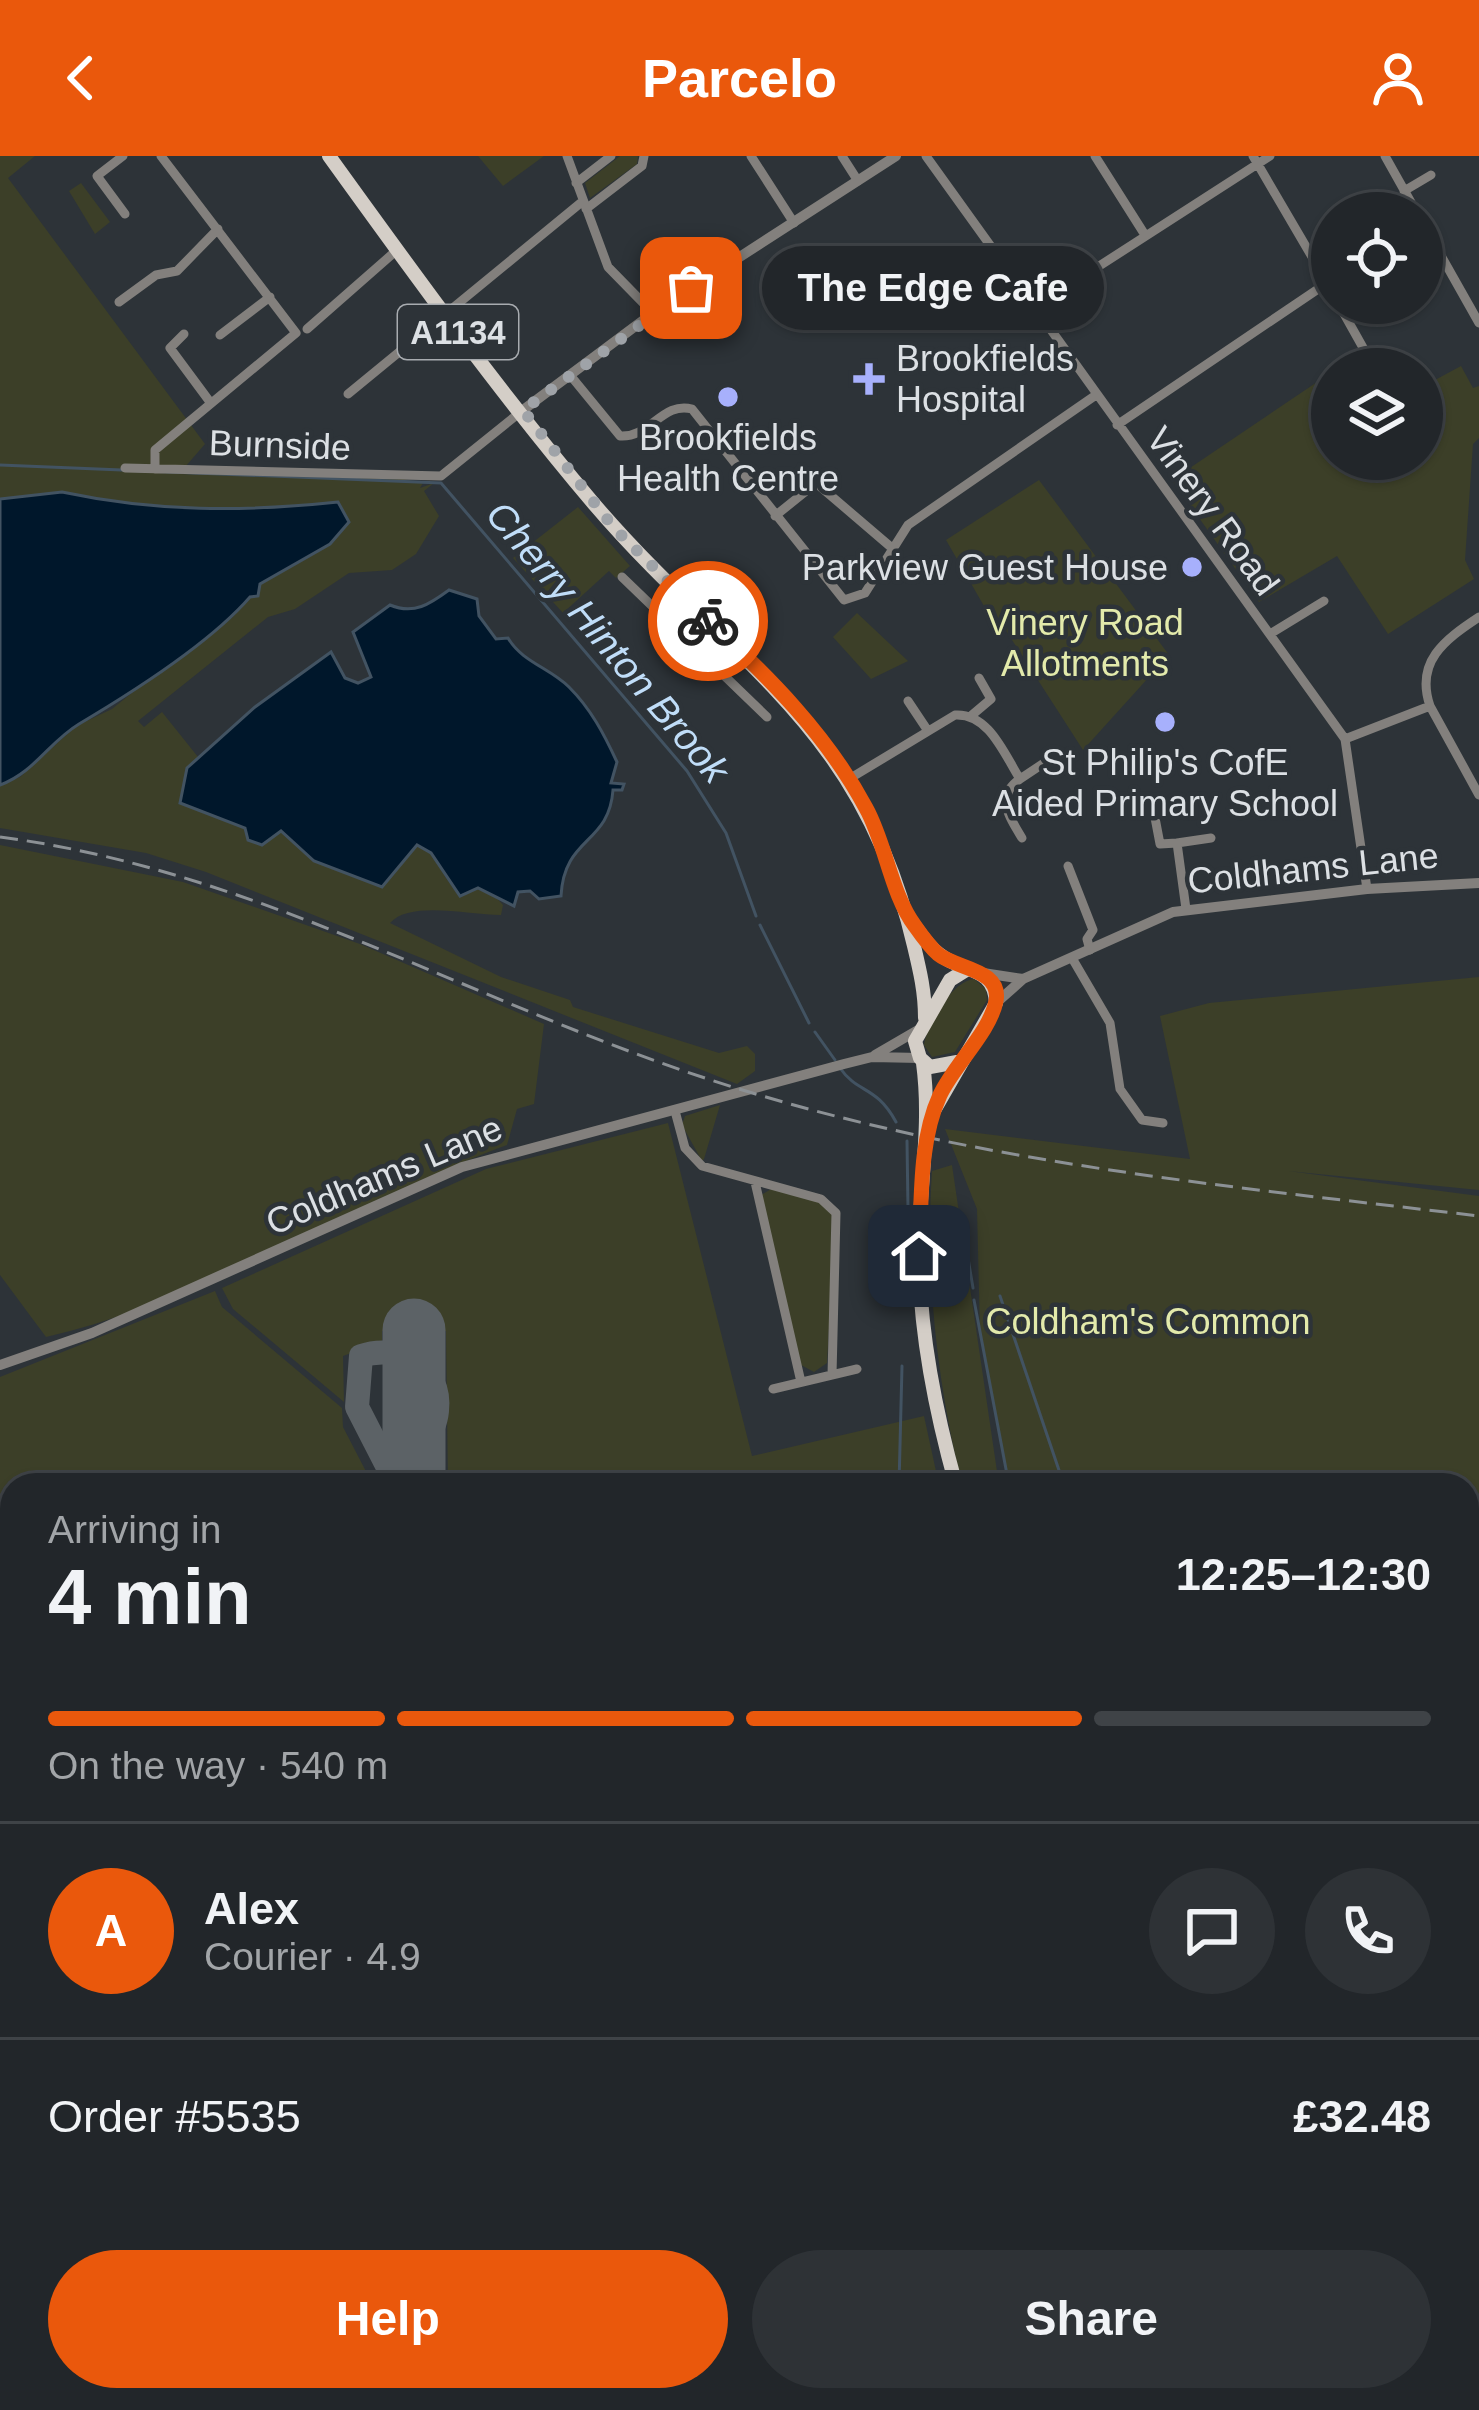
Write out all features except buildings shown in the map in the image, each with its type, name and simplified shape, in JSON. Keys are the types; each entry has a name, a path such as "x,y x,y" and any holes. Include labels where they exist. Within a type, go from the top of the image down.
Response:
{"main road":[{"name":"A1134","path":"329,156 444,315 614,528 789,700 849,779 884,845 909,918 925,986 921,1061 930,1120 919,1256 928,1366 953,1473"},
{"name":"A1134","path":"909,918 938,954 966,970 983,973"},
{"path":"922,1024 950,980 966,970"},
{"path":"983,973 992,982 996,1003"},
{"name":"A1134","path":"930,1120 957,1062 996,1003"},
{"path":"921,1061 938,1069 957,1062"}],"street":[{"path":"123,156 97,176 125,214"},
{"path":"155,469 155,450 294,338 295,330 161,156"},
{"path":"567,156 608,268 653,313"},
{"path":"576,183 610,156"},
{"path":"348,394 585,205 639,170 644,156"},
{"path":"751,156 794,223"},
{"path":"842,156 858,182"},
{"path":"523,410 653,313 896,156"},
{"name":"Vinery Road","path":"926,156 1345,739"},
{"path":"1095,156 1145,235"},
{"path":"1034,308 1255,160 1270,156"},
{"path":"1385,156 1404,191 1431,175"},
{"path":"1255,160 1311,255"},
{"path":"119,302 156,275 173,273 195,258 203,241 218,229"},
{"path":"307,328 398,250"},
{"path":"1443,259 1479,323"},
{"path":"220,335 270,297"},
{"path":"1117,425 1311,299"},
{"path":"184,334 170,348 210,403"},
{"path":"570,375 620,436 641,433 672,408 692,409 844,600 865,593 914,520 1096,395"},
{"name":"Burnside","path":"125,468 441,476 523,410"},
{"path":"776,517 816,483 892,548"},
{"path":"622,577 703,649 767,717"},
{"path":"1270,634 1324,602"},
{"path":"1478,787 1423,686 1430,660 1450,636 1479,617"},
{"path":"703,649 718,630"},
{"path":"972,715 991,699 979,678"},
{"path":"908,701 928,731"},
{"path":"1367,889 1345,739 1430,706"},
{"path":"849,779 955,715 972,715 985,725 1020,779"},
{"path":"1022,838 1005,807 1008,789 1044,763"},
{"path":"1152,802 1160,844 1211,838"},
{"path":"1177,843 1186,909"},
{"path":"1068,866 1093,930"},
{"name":"Coldhams Lane","path":"996,1003 1023,979 1186,909 1367,889 1479,883"},
{"path":"1093,930 1104,931 1110,940"},
{"path":"1090,950 1087,939 1093,930"},
{"path":"1072,958 1110,1023 1120,1090 1142,1120 1163,1124"},
{"path":"983,973 1023,979"},
{"name":"Coldhams Lane","path":"872,1057 922,1024"},
{"name":"Coldhams Lane","path":"0,1365 92,1333 462,1167 837,1065 872,1057 921,1061"},
{"path":"675,1111 686,1148 697,1163 821,1199 836,1213 832,1376"},
{"path":"755,1182 801,1382"},
{"path":"773,1389 857,1370"}],"green space":[{"path":"0,156 35,156 8,178 205,444 179,474 398,478 423,483 420,488 434,483 424,491 439,516 416,554 392,570 349,573 295,609 268,617 138,721 144,727 162,712 198,757 187,768 181,803 245,828 248,840 262,845 281,830 314,861 382,886 417,845 431,853 448,881 493,894 503,905 501,915 426,910 390,923 501,977 570,1000 573,1007 719,1053 747,1046 755,1054 755,1071 737,1084 206,872 146,853 0,828 0,785 20,777 76,726 112,709 223,619 232,618 260,584 330,544 337,502 250,511 136,508 62,492 0,499"},
{"path":"478,156 544,156 503,186"},
{"path":"620,156 638,156 637,164 590,198 585,183"},
{"path":"81,183 110,222 95,234 69,191"},
{"path":"1461,366 1473,388 1479,386 1479,438 1473,444 1465,560 1474,579 1388,634 1337,556 1259,602 1172,480 1311,386 1311,480 1443,480 1443,376"},
{"name":"Vinery Road Allotments","path":"1039,480 1169,655 1083,750 994,612 988,613 946,540"},
{"path":"578,507 630,566 616,578 609,571 563,613 513,558"},
{"path":"857,613 908,661 871,679 833,637"},
{"path":"0,845 183,882 360,944 544,1024 534,1104 517,1109 507,1145 165,1299 46,1337 0,1275"},
{"name":"Coldham's Common","path":"1479,977 1479,1190 1288,1171 1479,1196 1479,1473 1007,1473 980,1332 977,1209 945,1129 1190,1159 1160,1016 1209,1003"},
{"path":"974,979 986,989 987,1000 955,1052 932,1057 924,1045 935,1016 957,988"},
{"path":"720,1105 702,1161 682,1125 685,1116"},
{"path":"668,1123 752,1456 924,1416 936,1473 448,1473 446,1331 382,1331 382,1342 343,1356 344,1402 233,1309 222,1288 486,1169"},
{"path":"952,1165 997,1473 960,1473 940,1368 932,1290 932,1171"},
{"path":"773,1188 823,1203 835,1218 827,1363 814,1372 801,1365 761,1195"},
{"path":"215,1291 222,1307 342,1408 343,1427 367,1473 0,1473 0,1377"}],"water":[{"path":"62,492 200,508 338,502 349,522 330,544 260,584 258,596 250,597 193,649 68,731 23,773 0,785 0,499"},
{"path":"449,590 477,599 479,616 496,639 508,638 569,687 596,722 617,762 611,783 624,784 622,790 613,790 604,821 570,862 561,896 539,899 530,891 518,892 514,906 478,888 460,896 431,853 417,845 382,887 314,861 281,831 262,845 248,840 245,828 180,803 187,768 255,707 331,652 345,678 358,683 371,677 353,632 390,605 414,608"}],"waterway":[{"name":"Cherry Hinton Brook","path":"0,465 441,483 687,771 726,833 756,916"},
{"name":"Cherry Hinton Brook","path":"760,925 809,1023"},
{"name":"Cherry Hinton Brook","path":"815,1032 835,1060"},
{"name":"Cherry Hinton Brook","path":"840,1068 881,1102 896,1122"},
{"name":"Cherry Hinton Brook","path":"895,1289 908,1209 907,1141"},
{"path":"964,1234 973,1288"},
{"name":"Cherry Hinton Brook","path":"930,1292 951,1294"},
{"path":"1000,1296 1060,1473"},
{"path":"974,1300 1007,1473"},
{"path":"899,1473 902,1366"}],"taxiway":[{"path":"391,1473 357,1407 361,1356 375,1353 403,1356 425,1370 433,1382 436,1419 414,1473"}],"runway":[{"path":"414,1330 414,1473"}],"railway":[{"path":"0,837 94,854 184,878 361,942 622,1049 805,1108 995,1151 1091,1167 1479,1216"}],"way so far":[{"path":"691,288 523,410 614,528 708,621"}],"place":[{"name":"The Edge Cafe","path":"691,288"},
{"name":"Brookfields Hospital","path":"869,379"},
{"name":"Brookfields Health Centre","path":"728,397"},
{"name":"Parkview Guest House","path":"1192,567"},
{"name":"St Philip's CofE Aided Primary School","path":"1165,722"}],"route":[{"path":"708,621 789,700 849,779 884,845 909,918 927,943 951,963 983,973 995,991 996,1003 957,1062 930,1120 919,1256"}]}
